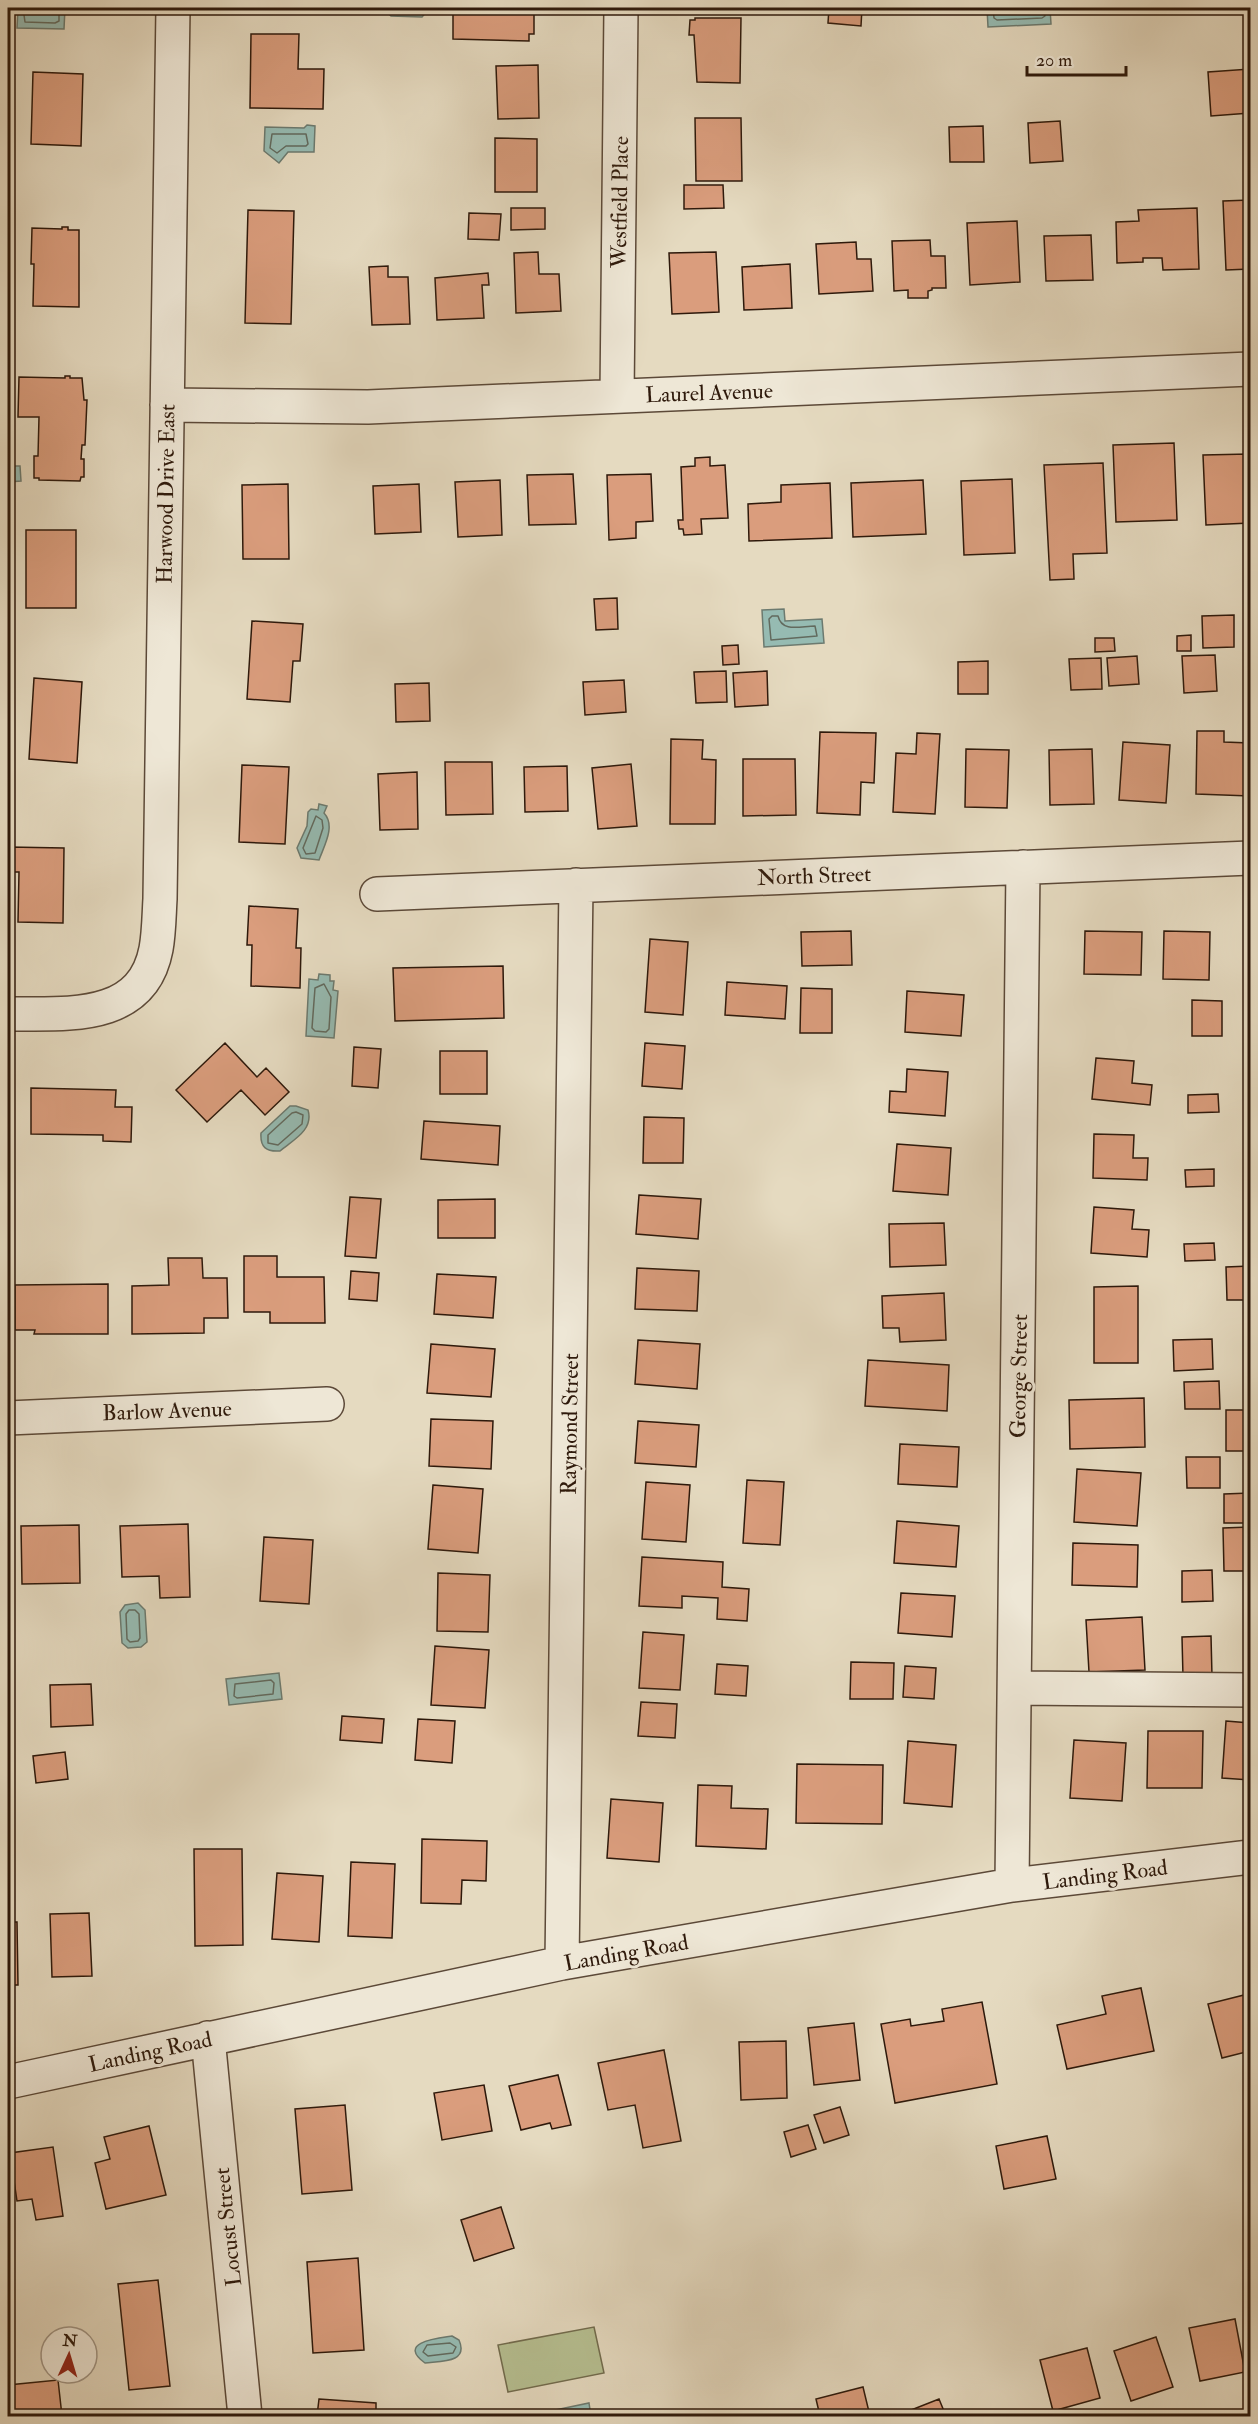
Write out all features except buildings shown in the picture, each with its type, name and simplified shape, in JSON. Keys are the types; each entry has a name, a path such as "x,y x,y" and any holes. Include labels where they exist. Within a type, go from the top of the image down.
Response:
{"street":[{"name":"Harwood Drive East","path":"8,1014 82,1013 124,1001 145,979 156,951 160,899 173,8"},
{"name":"Westfield Place","path":"617,396 621,8"},
{"name":"Laurel Avenue","path":"167,405 361,407 1251,369"},
{"name":"North Street","path":"377,894 1251,858"},
{"name":"George Street","path":"1012,1885 1023,867"},
{"name":"Raymond Street","path":"562,1963 576,885"},
{"name":"Barlow Avenue","path":"8,1418 327,1404"},
{"path":"1015,1688 1251,1690"},
{"name":"Landing Road","path":"8,2082 562,1963 1012,1885 1251,1857"},
{"name":"Locust Street","path":"208,2038 245,2416"}],"green space":[{"path":"594,2327 604,2373 508,2392 498,2345"}],"water":[{"path":"18,8 65,8 64,29 17,28"},
{"path":"383,8 430,8 422,17 391,16"},
{"path":"987,8 1050,8 1051,24 988,27"},
{"path":"307,125 315,126 314,152 288,152 279,163 264,151 265,127 304,128"},
{"path":"8,424 10,424 11,466 20,466 21,481 8,482"},
{"path":"784,609 785,621 822,619 824,643 764,647 762,610"},
{"path":"319,804 327,806 324,813 329,824 326,842 319,860 301,858 297,848 307,826 308,812 311,809 318,810"},
{"path":"319,974 330,975 330,981 334,981 333,990 338,991 334,1038 306,1036 309,979 318,980"},
{"path":"290,1106 308,1110 309,1117 305,1129 280,1151 265,1148 261,1133"},
{"path":"138,1603 145,1610 147,1642 141,1647 128,1648 122,1643 120,1612 125,1605"},
{"path":"279,1673 282,1699 229,1705 226,1679"},
{"path":"452,2336 459,2340 461,2348 457,2357 425,2363 417,2356 415,2350 423,2342"},
{"path":"589,2403 591,2416 531,2416 531,2415"}]}
